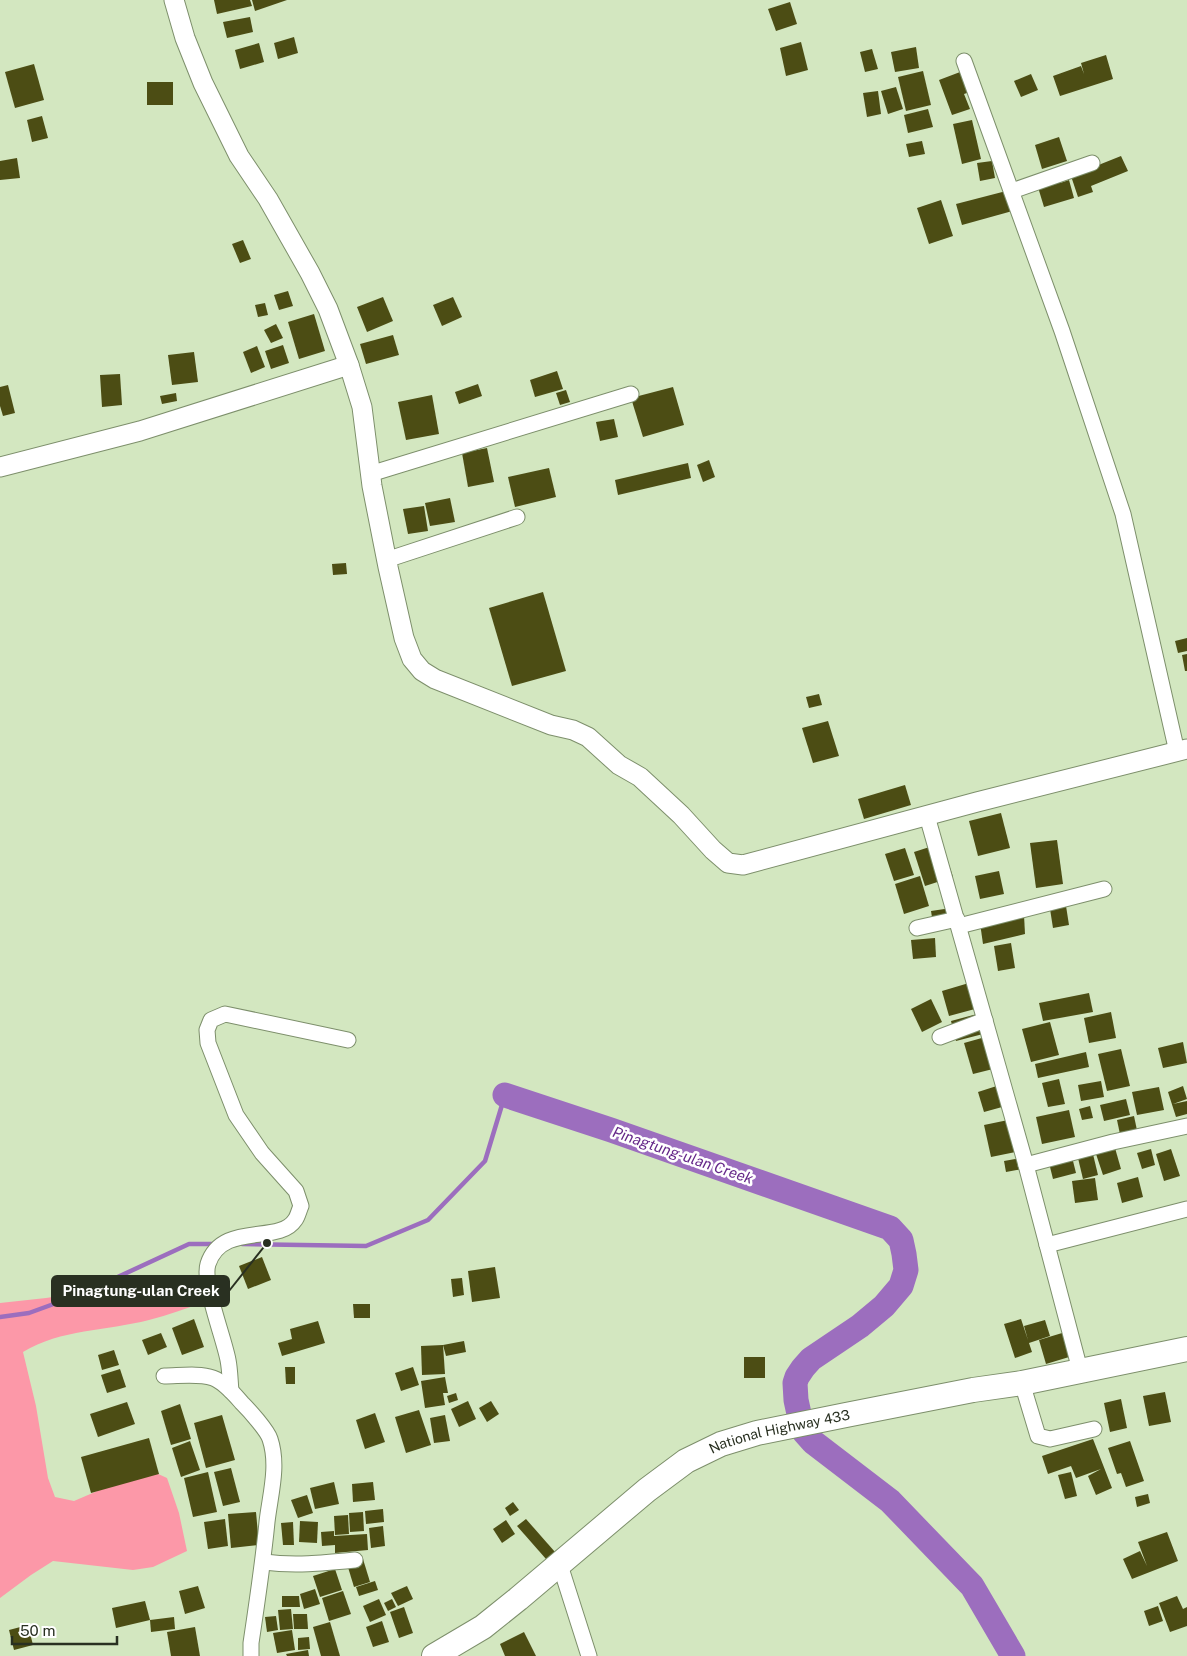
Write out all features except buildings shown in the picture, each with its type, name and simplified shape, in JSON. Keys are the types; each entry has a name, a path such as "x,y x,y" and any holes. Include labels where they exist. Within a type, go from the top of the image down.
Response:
{"main road":[{"name":"National Highway 433","path":"434,1656 483,1627 560,1565 647,1490 686,1460 721,1444 757,1433 973,1390 1022,1383 1187,1349"}],"street":[{"path":"174,0 185,38 203,83 239,156 268,199 310,273 328,310 349,365 362,407 370,474 386,560 404,638 412,659 422,671 435,679 551,725 573,730 588,737 619,765 640,777 681,815 712,850 728,863 742,865 1182,750 1122,514 1062,331 964,61"},
{"path":"1012,192 1092,163"},
{"path":"0,467 140,431 349,365"},
{"path":"370,474 631,394"},
{"path":"386,560 517,518"},
{"path":"927,816 1026,1165 1080,1370"},
{"path":"917,928 958,923 1104,889"},
{"path":"231,1391 229,1362 210,1296 207,1266 212,1252 230,1239 284,1229 295,1221 301,1206 296,1191 262,1153 236,1115 208,1043 207,1030 211,1020 225,1014 348,1040"},
{"path":"940,1037 985,1020"},
{"path":"1026,1165 1113,1142 1187,1126"},
{"path":"1047,1245 1187,1208"},
{"path":"164,1376 214,1378 231,1391 248,1409 269,1438 274,1459 273,1483 264,1562 251,1643 251,1656"},
{"path":"1022,1383 1038,1436 1050,1439 1094,1429"},
{"path":"264,1562 302,1565 356,1560"},
{"path":"560,1565 589,1656"}],"shaded area":[{"path":"183,1275 202,1277 207,1301 133,1324 53,1339 23,1352 36,1406 48,1478 55,1497 74,1501 137,1474 156,1473 167,1478 179,1513 187,1551 153,1567 133,1570 53,1561 0,1598 0,1303 161,1281"}],"waterway":[{"name":"Pinagtung-ulan Creek","path":"242,1244 366,1246 428,1220 485,1161 505,1095"},
{"name":"Pinagtung-ulan Creek","path":"505,1095 611,1130 890,1228 901,1240 906,1270 901,1286 884,1306 860,1326 811,1359 797,1377 795,1383 796,1400 801,1423 805,1433 813,1442 890,1501 972,1586 1013,1656"},
{"name":"Pinagtung-ulan Creek","path":"0,1317 29,1313 81,1294 189,1244 217,1244"}],"place":[{"name":"Pinagtung-ulan Creek","path":"267,1243"}]}
